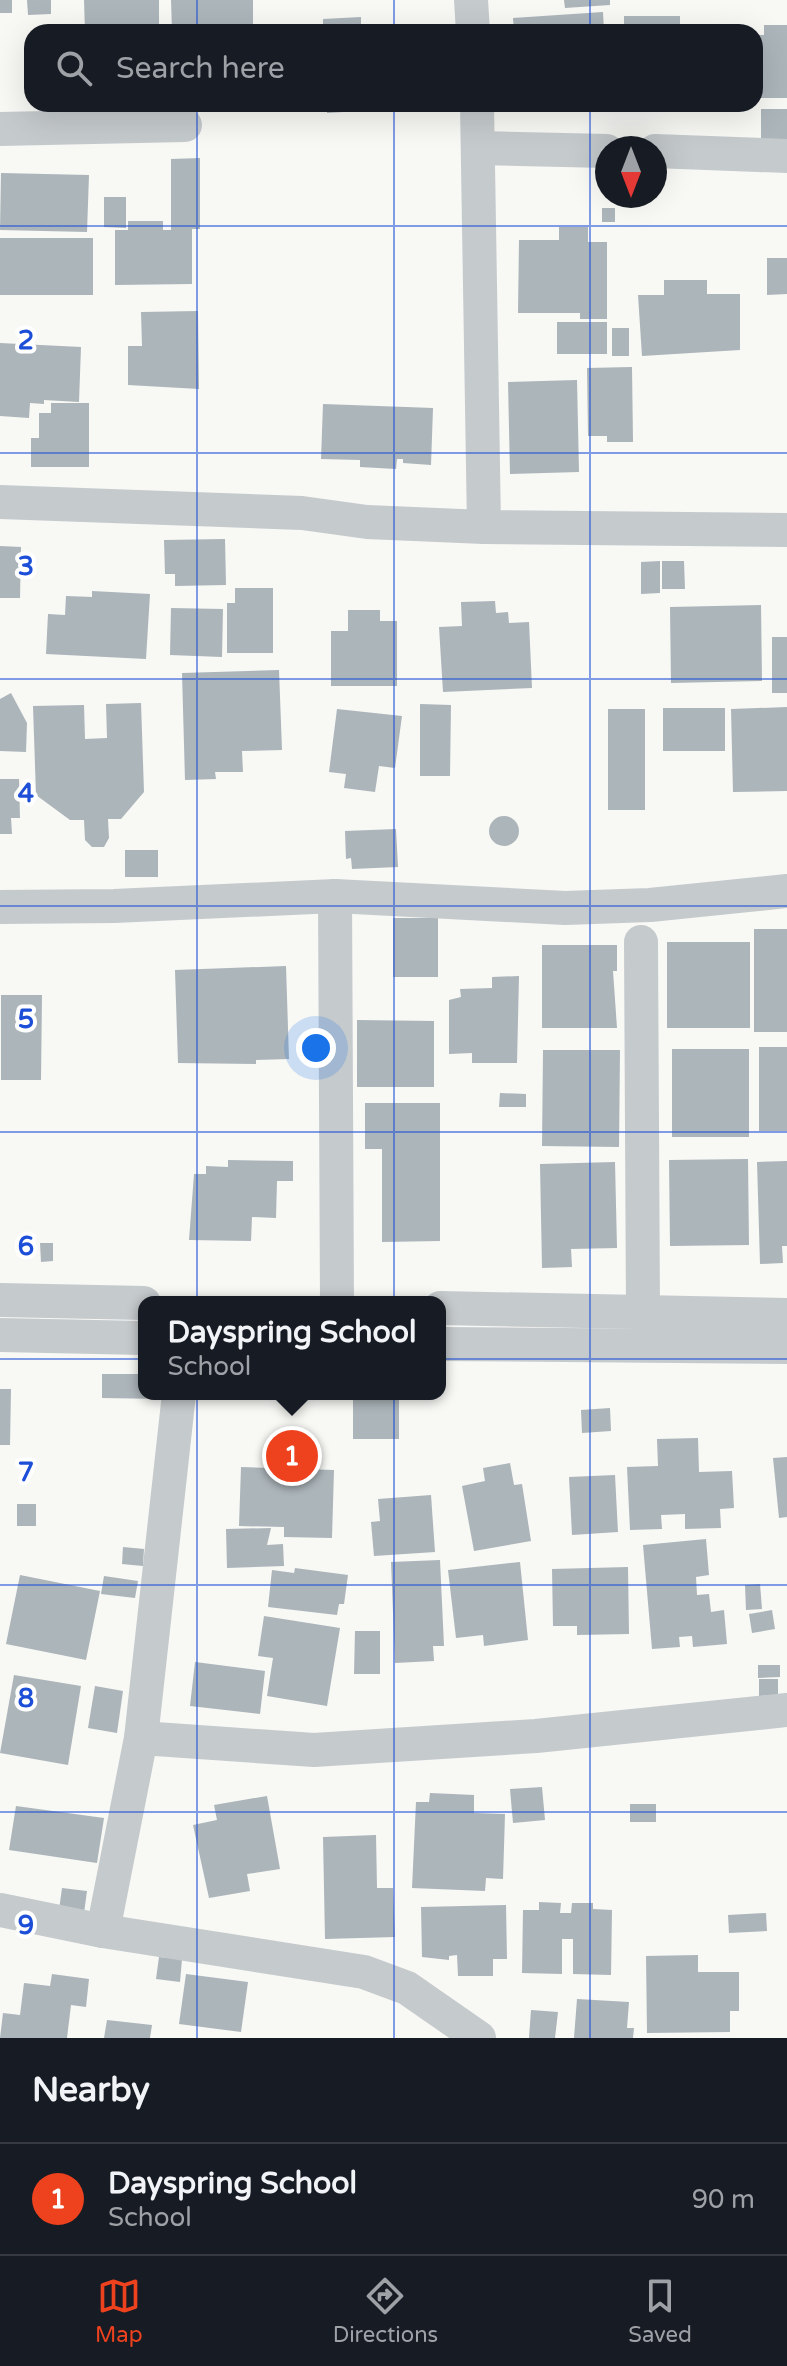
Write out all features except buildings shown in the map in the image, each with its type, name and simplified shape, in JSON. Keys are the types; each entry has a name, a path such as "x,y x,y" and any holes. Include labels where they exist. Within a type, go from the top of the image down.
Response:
{"street":[{"path":"471,0 472,24"},
{"path":"478,112 484,527"},
{"path":"0,129 185,125"},
{"path":"480,148 595,151"},
{"path":"667,151 787,156"},
{"path":"0,502 302,513 367,522 484,527 787,530"},
{"path":"0,907 114,906 335,896 565,908 650,905 787,891"},
{"path":"335,896 337,1296"},
{"path":"641,942 643,1313"},
{"path":"0,1300 138,1303"},
{"path":"446,1308 787,1315"},
{"path":"0,1335 138,1338"},
{"path":"446,1344 787,1347"},
{"path":"103,1931 141,1738 178,1400"},
{"path":"141,1738 314,1750 536,1736 787,1710"},
{"path":"0,1910 103,1931 364,1972 407,1988 479,2038"}],"place":[{"name":"Dayspring School","path":"292,1456"}]}
